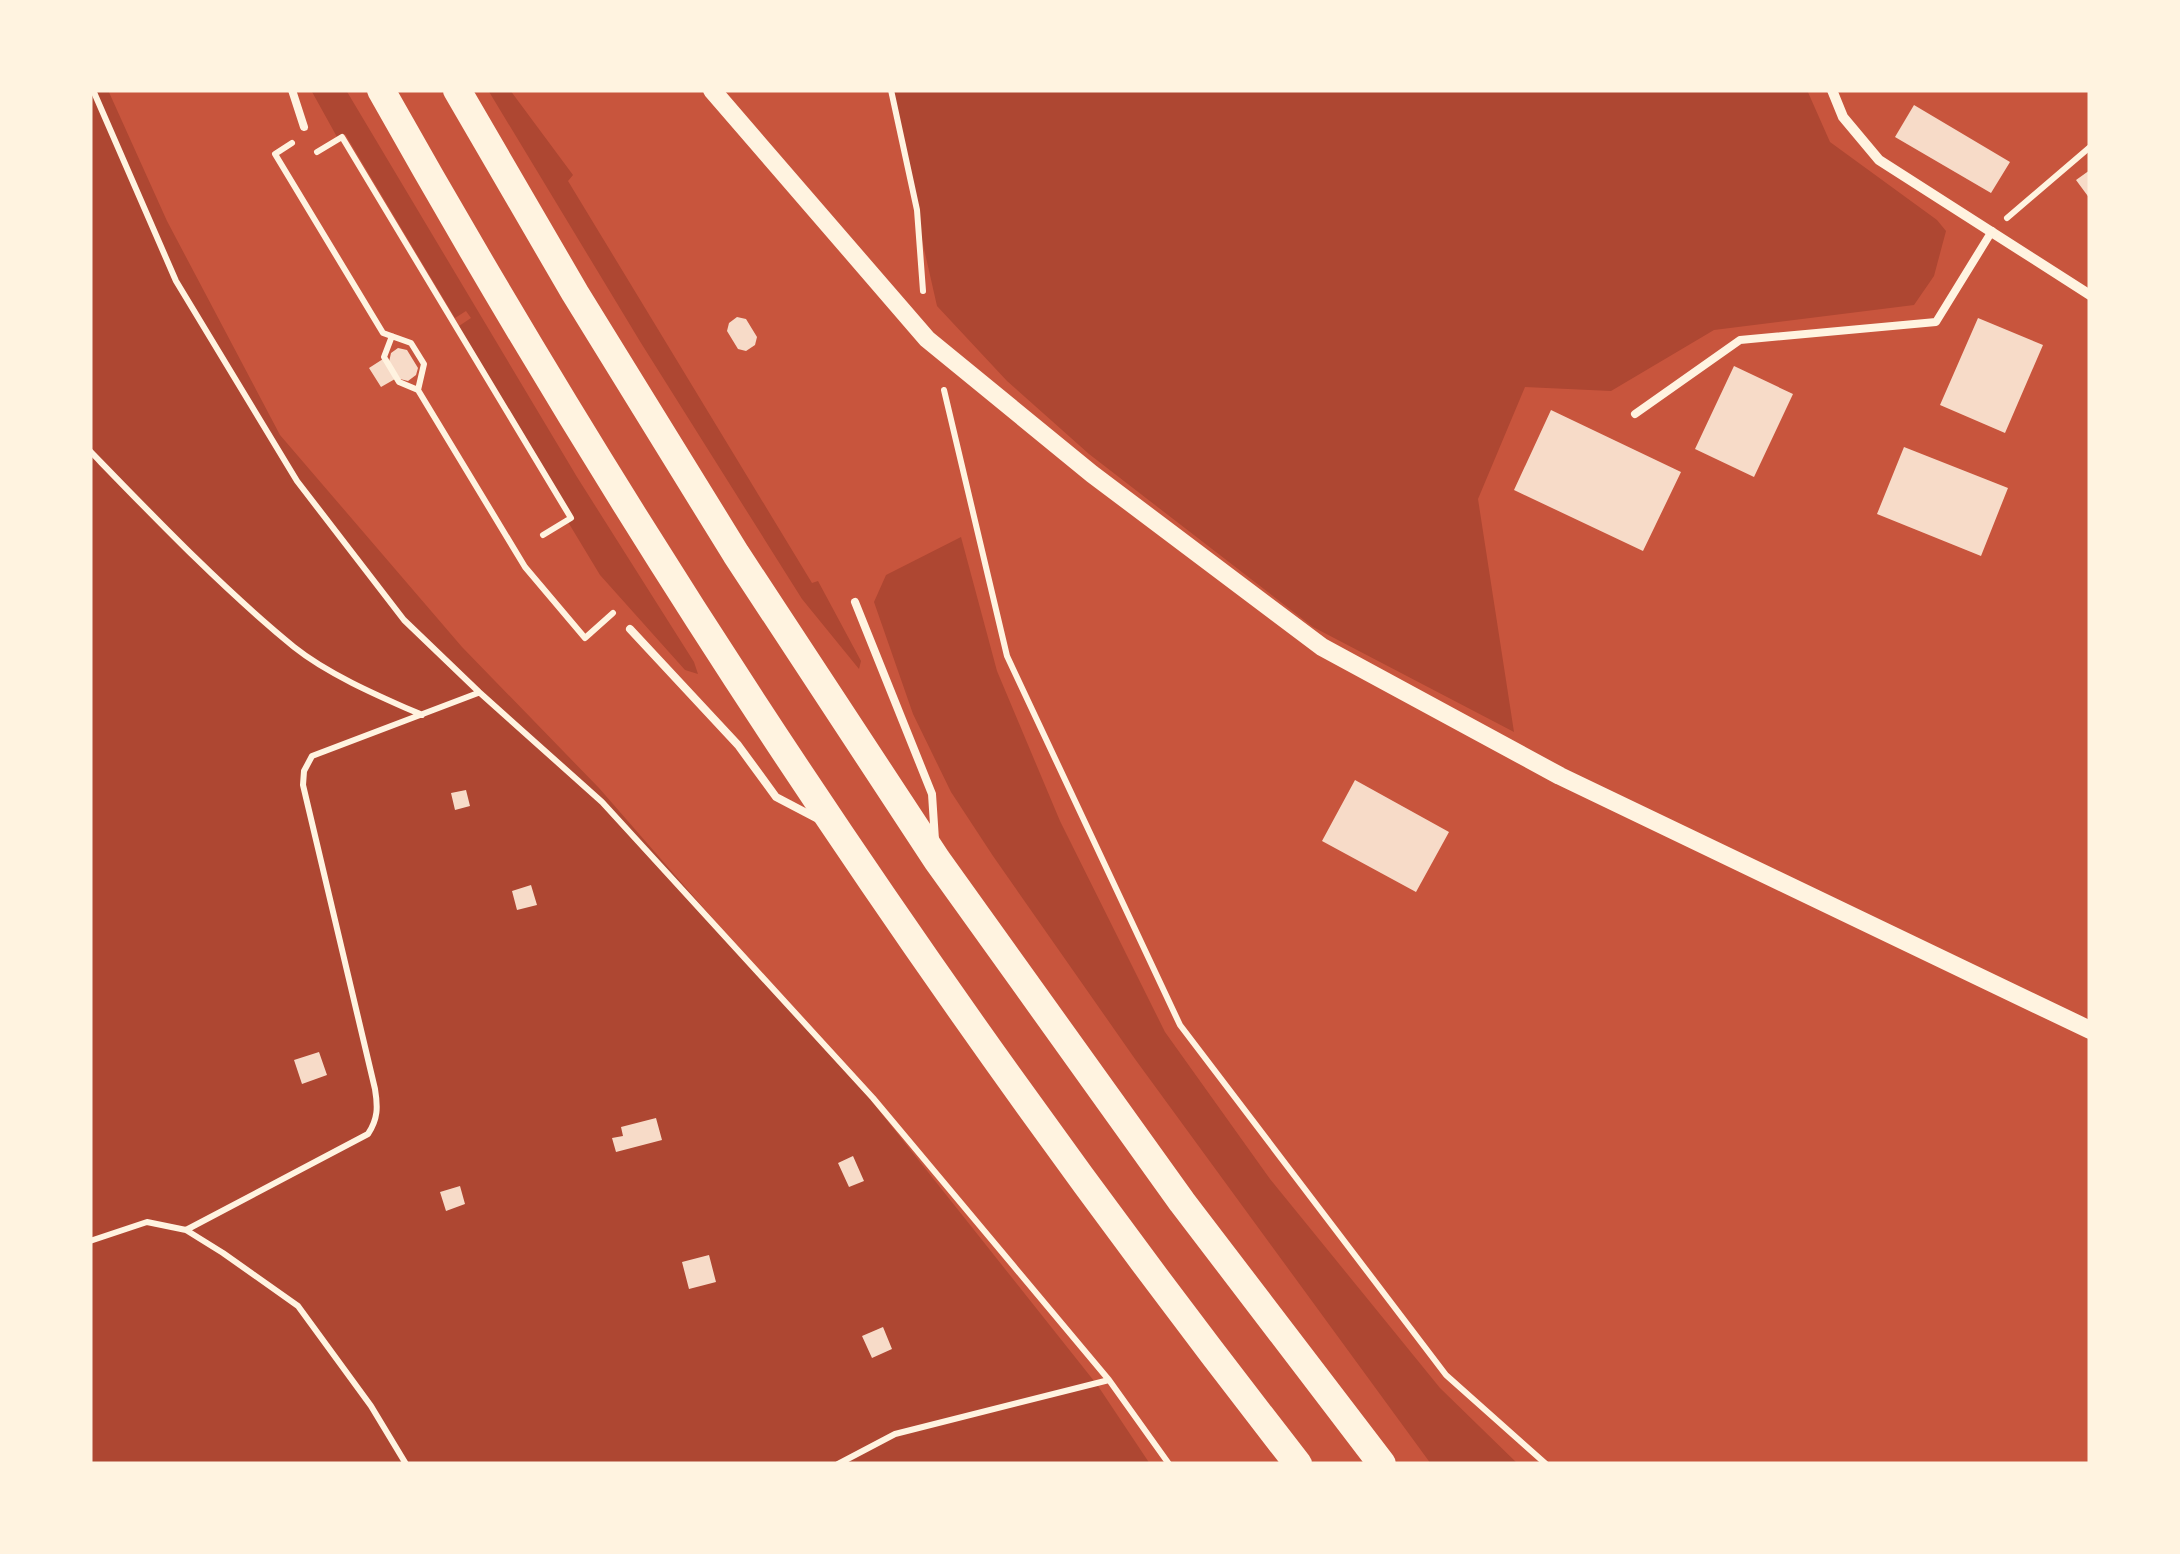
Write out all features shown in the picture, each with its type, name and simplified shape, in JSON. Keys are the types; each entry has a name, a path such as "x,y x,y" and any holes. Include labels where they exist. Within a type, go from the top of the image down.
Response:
{"highway":[{"path":"380,90 532,350 688,602 902,929 1178,1310 1298,1464"},
{"path":"457,90 575,293 736,554 937,860 1182,1202 1382,1464"}],"street":[{"path":"712,90 927,338 1092,474 1322,647 1560,776 2090,1030"},
{"path":"1832,90 1843,116 1880,160 2090,295"}],"lane":[{"path":"292,90 304,128"},
{"path":"1635,414 1740,340 1936,322 1992,230"},
{"path":"855,602 932,794 937,860"},
{"path":"630,628 738,745 776,798 836,828"}],"path":[{"path":"93,90 176,281 297,481 404,620 602,802 873,1098 1109,1380 1169,1464"},
{"path":"890,90 918,210 927,338 948,400 1007,656 1180,1025 1446,1375 1546,1464"},
{"path":"317,152 342,137 571,518 544,535"},
{"path":"296,141 276,154 383,333 411,343 424,364 418,390"},
{"path":"1992,230 2090,147"},
{"path":"392,336 384,357 400,382 418,390 525,567 585,638 614,612"},
{"path":"90,451 297,650 377,695 424,716"},
{"path":"186,1230 368,1134 374,1125 378,1108 303,785 304,771 312,756 479,692"},
{"path":"90,1242 146,1222 186,1230 298,1306 370,1406 406,1464"},
{"path":"838,1464 895,1434 1109,1380"}],"shaded area":[{"path":"90,90 108,90 167,221 280,435 462,647 599,788 870,1099 1098,1386 1150,1464 90,1464"},
{"path":"311,90 346,90 698,674 685,670 600,575 568,522 574,518 459,326 471,318 466,311 455,318 345,134 337,137"},
{"path":"488,90 510,90 573,175 568,181 812,583 818,581 861,661 859,669 802,599"},
{"path":"888,90 1807,90 1830,142 1937,220 1946,231 1934,276 1914,305 1714,330 1611,391 1525,387 1478,499 1514,732 1313,627 1089,454 1007,381 937,306"},
{"path":"961,537 997,671 1060,821 1165,1032 1270,1179 1440,1388 1518,1464 1431,1464 1135,1059 951,792 913,714 874,602 886,575"}],"building":[{"path":"1914,105 2010,162 1991,193 1895,137"},
{"path":"2090,170 2090,199 2076,180"},
{"path":"737,317 746,319 757,337 755,345 746,351 738,349 727,331 729,323"},
{"path":"1978,318 2043,345 2005,433 1940,405"},
{"path":"398,348 407,350 418,368 408,381 400,379 389,362 391,353"},
{"path":"383,359 395,379 381,387 369,368"},
{"path":"1734,366 1793,394 1754,477 1695,449"},
{"path":"1551,410 1681,472 1643,551 1514,490"},
{"path":"1904,447 2008,488 1981,556 1877,514"},
{"path":"1355,780 1449,832 1416,892 1322,841"},
{"path":"466,790 470,806 455,810 451,793"},
{"path":"531,885 537,905 517,910 512,891"},
{"path":"319,1052 327,1075 302,1084 294,1060"},
{"path":"656,1118 662,1140 616,1152 612,1138 623,1136 621,1127"},
{"path":"853,1156 864,1181 849,1187 838,1163"},
{"path":"460,1186 465,1204 446,1211 440,1192"},
{"path":"709,1255 716,1282 689,1289 682,1262"},
{"path":"883,1327 892,1349 872,1358 862,1336"}]}
